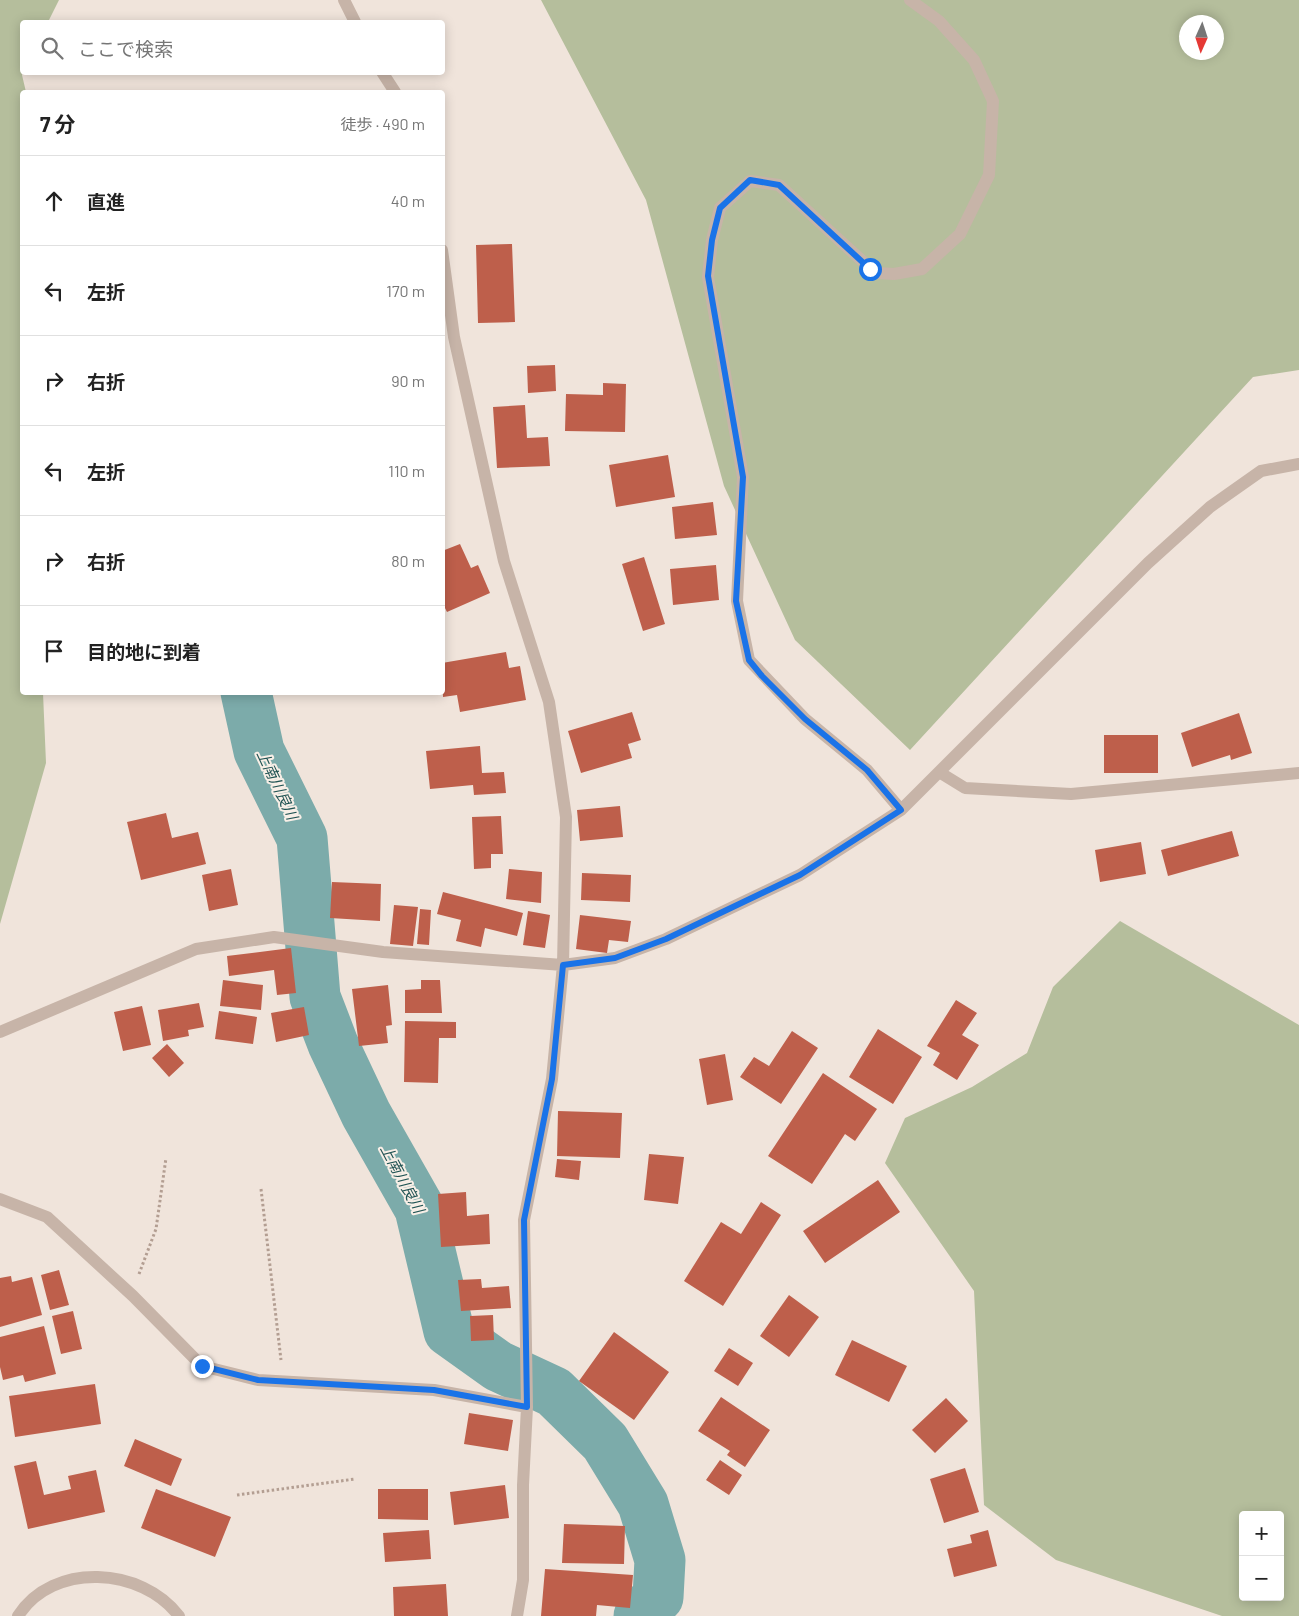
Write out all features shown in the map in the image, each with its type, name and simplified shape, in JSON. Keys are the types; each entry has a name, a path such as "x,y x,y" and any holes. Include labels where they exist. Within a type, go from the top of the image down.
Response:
{"street":[{"path":"344,0 355,20"},
{"path":"901,810 867,770 805,719 762,676 749,660 736,601 743,477 708,276 712,240 720,208 750,180 779,185 870,269 878,273 894,274 922,269 960,234 989,175 993,101 974,60 939,21 910,0"},
{"path":"384,75 394,90"},
{"path":"445,272 454,338 504,561 549,702 566,818 563,965 552,1079 524,1220 527,1407 523,1485 523,1580 517,1616"},
{"path":"0,1032 196,949 274,937 383,952 563,965 615,958 666,939 800,875 901,810 1148,563 1210,507 1262,471 1299,464"},
{"path":"939,772 965,788 1071,794 1299,773"},
{"path":"0,1199 48,1217 134,1296 202,1366 258,1380 434,1390 527,1407"},
{"path":"18,1616 47,1587 76,1578 99,1577 122,1580 150,1589 179,1616"}],"path":[{"path":"139,1275 156,1229 166,1158"},
{"path":"261,1189 282,1366"},
{"path":"237,1495 355,1479"}],"green space":[{"path":"0,0 59,0 49,20 20,20 20,75 22,75 26,90 20,90 20,695 43,695 46,763 0,924"},
{"path":"541,0 1299,0 1299,370 1253,377 910,750 795,640 724,486 646,200"},
{"path":"1120,921 1299,1025 1299,1616 1222,1616 1056,1560 984,1505 974,1291 885,1163 905,1118 972,1087 1027,1053 1053,987"}],"building":[{"path":"512,244 515,322 478,323 476,245"},
{"path":"555,365 556,391 528,393 527,366"},
{"path":"603,383 626,384 625,432 565,431 566,394 603,395"},
{"path":"525,405 527,438 548,437 550,466 497,468 493,407"},
{"path":"668,455 675,497 616,507 609,465"},
{"path":"713,502 717,535 675,539 672,507"},
{"path":"460,544 471,568 478,565 490,593 447,612 445,608 445,550"},
{"path":"644,557 665,624 643,631 622,564"},
{"path":"716,565 719,600 673,605 670,569"},
{"path":"506,652 509,668 520,666 526,700 460,712 457,695 443,697 445,695 445,662"},
{"path":"632,712 641,740 628,744 632,758 581,773 568,731"},
{"path":"1239,713 1252,753 1231,760 1230,755 1192,767 1181,733"},
{"path":"1104,735 1158,735 1158,773 1104,773"},
{"path":"480,746 482,773 504,772 506,793 474,795 473,785 430,789 426,751"},
{"path":"620,806 623,837 580,841 577,810"},
{"path":"166,813 172,838 198,832 206,864 141,880 127,822"},
{"path":"501,816 503,854 491,854 491,868 474,869 472,817"},
{"path":"1232,831 1239,856 1168,876 1161,850"},
{"path":"1141,842 1146,874 1100,882 1095,850"},
{"path":"231,869 238,905 209,911 202,875"},
{"path":"509,869 542,872 541,903 506,899"},
{"path":"582,873 631,875 630,902 581,900"},
{"path":"332,882 381,884 380,921 330,918"},
{"path":"443,892 523,913 517,936 485,928 481,947 456,941 461,920 437,914"},
{"path":"394,905 418,907 413,946 390,944"},
{"path":"420,909 431,910 429,945 417,944"},
{"path":"528,911 550,915 545,948 523,945"},
{"path":"580,915 631,921 628,942 609,940 607,953 576,949"},
{"path":"291,948 296,993 277,995 274,970 229,976 227,956"},
{"path":"223,980 263,985 261,1010 220,1006"},
{"path":"421,980 440,980 442,1013 405,1013 405,990 421,989"},
{"path":"388,985 392,1025 386,1026 388,1043 359,1046 352,989"},
{"path":"956,1000 977,1013 962,1035 979,1045 957,1080 933,1065 940,1053 927,1046"},
{"path":"199,1003 204,1027 188,1030 189,1036 163,1041 158,1010"},
{"path":"142,1006 151,1045 123,1051 114,1012"},
{"path":"304,1007 309,1035 276,1042 271,1013"},
{"path":"219,1011 257,1017 253,1044 215,1039"},
{"path":"405,1021 456,1022 456,1038 439,1038 438,1083 404,1082"},
{"path":"878,1029 922,1057 893,1104 849,1077"},
{"path":"792,1031 818,1048 781,1104 740,1077 754,1057 769,1066"},
{"path":"167,1044 184,1063 169,1077 152,1058"},
{"path":"725,1054 733,1100 707,1105 699,1059"},
{"path":"823,1073 877,1109 855,1141 845,1134 812,1184 768,1156"},
{"path":"558,1111 622,1113 620,1158 557,1156"},
{"path":"649,1154 684,1157 678,1204 644,1200"},
{"path":"557,1159 581,1161 579,1180 555,1177"},
{"path":"878,1180 900,1212 825,1263 803,1231"},
{"path":"466,1192 467,1216 489,1214 490,1244 441,1247 438,1194"},
{"path":"761,1202 781,1215 723,1306 684,1281 721,1222 741,1234"},
{"path":"59,1270 69,1305 50,1310 41,1275"},
{"path":"11,1276 12,1282 32,1277 42,1315 0,1327 0,1278"},
{"path":"481,1279 482,1288 509,1286 511,1308 461,1311 458,1280"},
{"path":"789,1295 819,1317 789,1357 760,1336"},
{"path":"73,1311 82,1349 61,1354 52,1316"},
{"path":"493,1315 494,1340 471,1341 470,1316"},
{"path":"44,1326 56,1374 25,1382 23,1375 3,1380 0,1367 0,1337"},
{"path":"614,1332 669,1372 634,1420 579,1381"},
{"path":"852,1340 907,1366 889,1402 835,1375"},
{"path":"729,1348 753,1363 738,1386 714,1371"},
{"path":"95,1384 101,1424 15,1437 9,1396"},
{"path":"721,1397 770,1430 745,1467 727,1455 730,1451 698,1431"},
{"path":"946,1398 968,1421 935,1453 912,1430"},
{"path":"469,1413 513,1420 508,1451 464,1444"},
{"path":"135,1439 182,1459 171,1486 124,1466"},
{"path":"720,1460 742,1475 729,1495 706,1480"},
{"path":"36,1461 44,1495 71,1489 68,1476 96,1470 105,1512 28,1529 14,1466"},
{"path":"965,1468 979,1512 944,1523 930,1479"},
{"path":"505,1485 509,1518 454,1525 450,1492"},
{"path":"156,1489 231,1517 215,1557 141,1528"},
{"path":"378,1489 428,1489 428,1520 378,1519"},
{"path":"564,1524 625,1526 624,1564 562,1563"},
{"path":"429,1530 431,1559 385,1562 383,1533"},
{"path":"988,1530 997,1566 954,1577 947,1549 972,1543 970,1535"},
{"path":"545,1569 633,1575 630,1608 597,1605 596,1616 541,1616"},
{"path":"446,1584 448,1616 394,1616 393,1587"}],"waterway":[{"name":"上南川良川","path":"247,695 259,751 302,838 315,997 333,1044 366,1114 420,1209 449,1331 498,1366 554,1392 605,1442 643,1504 660,1560 658,1597 639,1616"}],"route":[{"path":"202,1366 258,1380 434,1390 527,1407 524,1220 552,1079 563,965 615,958 666,939 800,875 901,810 867,770 805,719 762,676 749,660 736,601 743,477 708,276 712,240 720,208 750,180 779,185 797,199 870,269"}]}
